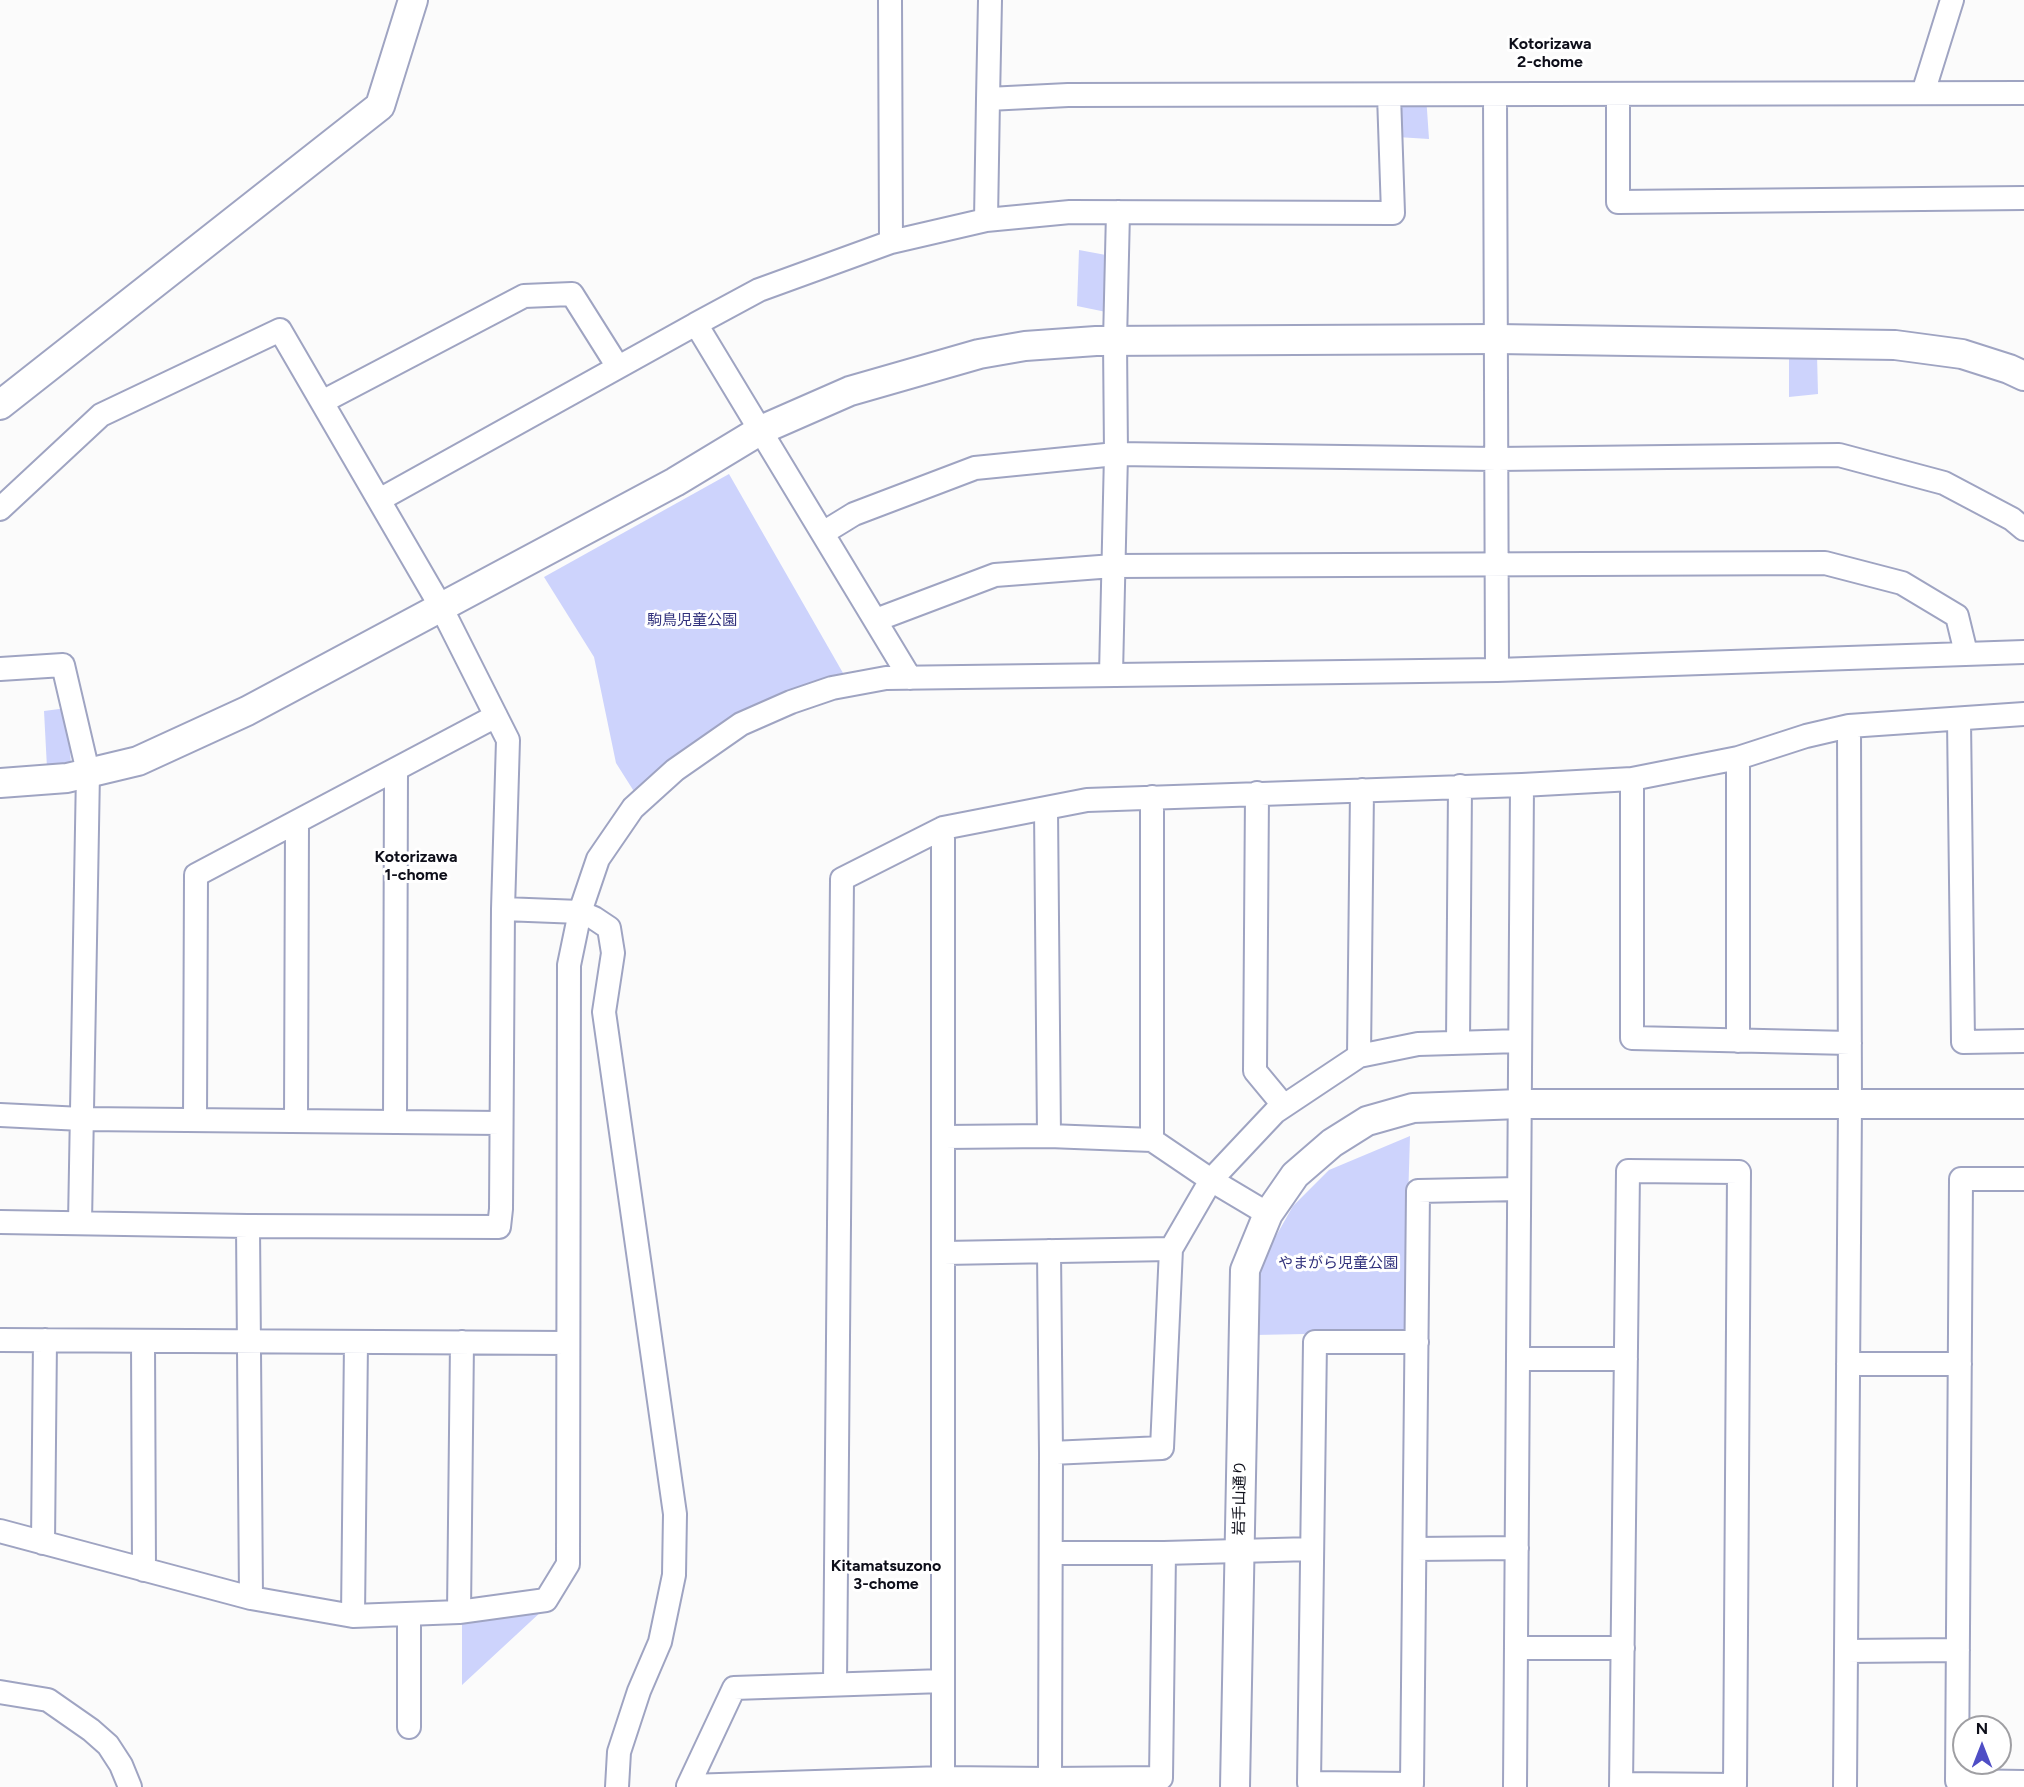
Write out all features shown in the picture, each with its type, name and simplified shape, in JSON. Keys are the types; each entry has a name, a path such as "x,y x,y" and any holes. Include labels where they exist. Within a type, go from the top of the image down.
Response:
{"street":[{"path":"0,405 380,106 413,0"},
{"path":"890,0 891,242"},
{"path":"986,220 990,0"},
{"path":"1923,93 1952,0"},
{"path":"988,99 1068,95 2024,93"},
{"path":"1617,94 1617,202 2024,198"},
{"path":"379,500 759,290 891,242 986,220 1070,212 1393,213 1389,95"},
{"path":"1495,95 1497,670"},
{"path":"1111,674 1118,212"},
{"path":"322,402 524,296 572,294 618,367"},
{"path":"696,324 910,678"},
{"path":"0,509 101,415 280,330 441,606 508,740 503,909 499,1227 0,1222"},
{"path":"0,783 68,778 138,761 237,715 675,482 761,430 850,390 979,354 1025,346 1115,341 1497,339 1895,345 1962,354 2024,376"},
{"path":"823,533 854,514 975,468 1116,454 1497,459 1839,455 1944,483 2012,519 2024,530"},
{"path":"876,620 995,575 1113,566 1825,563 1902,583 1957,616 1966,653"},
{"path":"0,1532 250,1598 354,1616 459,1612 546,1600 568,1564 569,965 580,912 598,859 633,808 675,770 741,724 791,702 832,688 875,680 910,678 1497,670 2024,651"},
{"path":"0,669 63,665 88,772 81,1222"},
{"path":"835,1683 842,879 943,828 1087,800 1632,779 1738,758 1806,736 1849,726 2024,714"},
{"path":"195,1120 196,875 496,716"},
{"path":"1959,720 1963,1042 2024,1041"},
{"path":"1845,1787 1851,1104 1849,726"},
{"path":"1738,758 1738,1041"},
{"path":"395,1122 396,769"},
{"path":"1632,779 1632,1038 1850,1043"},
{"path":"1515,1787 1522,785"},
{"path":"1458,1043 1460,786"},
{"path":"1359,1056 1362,789"},
{"path":"1257,794 1255,1071 1284,1106"},
{"path":"1152,797 1152,1140"},
{"path":"1046,809 1049,1136"},
{"path":"296,1121 297,822"},
{"path":"943,828 943,1778"},
{"path":"503,909 580,912 609,928 613,953 604,1012 675,1514 674,1575 660,1642 639,1691 619,1752 617,1787"},
{"path":"1051,1453 1161,1448 1172,1249 1211,1180 1275,1112 1359,1056 1418,1044 1520,1041"},
{"name":"岩手山通り","path":"1235,1787 1245,1270 1268,1214 1294,1175 1332,1143 1367,1121 1413,1108 1520,1104 2024,1104"},
{"path":"0,1115 82,1119 501,1123"},
{"path":"944,1137 1049,1136 1152,1140 1211,1180 1268,1214"},
{"path":"1628,1171 1739,1172 1735,1785 1621,1785 1623,1648 1628,1171"},
{"path":"2024,1179 1961,1179 1957,1781 2024,1782"},
{"path":"1417,1342 1315,1342 1309,1783 1412,1784 1415,1550 1417,1342 1418,1191 1519,1189"},
{"path":"248,1226 250,1598"},
{"path":"944,1253 1172,1249"},
{"path":"1049,1251 1050,1783"},
{"path":"0,1340 568,1343"},
{"path":"43,1543 45,1340"},
{"path":"143,1341 144,1570"},
{"path":"354,1616 356,1342"},
{"path":"459,1612 462,1342"},
{"path":"1518,1359 1626,1359"},
{"path":"1848,1364 1960,1364"},
{"path":"1415,1550 1517,1548"},
{"path":"1051,1553 1312,1550"},
{"path":"943,1681 734,1688 688,1786 943,1778 1050,1783 1161,1778 1164,1553"},
{"path":"409,1614 409,1727"},
{"path":"1516,1648 1623,1648"},
{"path":"1846,1651 1958,1650"},
{"path":"0,1692 48,1700 91,1730 108,1745 130,1787"}],"green space":[{"path":"1426,95 1429,139 1397,137 1395,96"},
{"path":"1079,250 1106,255 1106,312 1077,306"},
{"path":"1817,354 1818,394 1789,397 1789,357"},
{"name":"駒鳥児童公園","path":"729,474 847,680 635,793 616,763 594,657 544,577"},
{"path":"67,708 71,764 47,768 44,711"},
{"name":"やまがら児童公園","path":"1410,1136 1404,1332 1255,1335 1259,1266 1293,1206 1329,1170"},
{"path":"543,1610 462,1685 462,1623"}],"district":[{"name":"Kotorizawa 2-chome","path":"1550,53"},
{"name":"Kotorizawa 1-chome","path":"416,866"},
{"name":"Kitamatsuzono 3-chome","path":"886,1575"}]}
